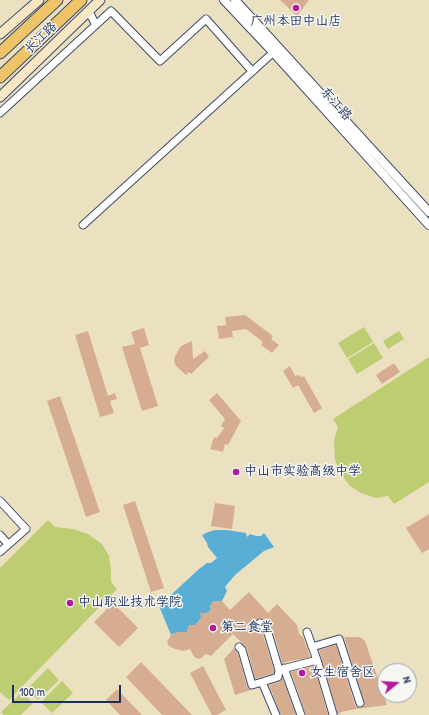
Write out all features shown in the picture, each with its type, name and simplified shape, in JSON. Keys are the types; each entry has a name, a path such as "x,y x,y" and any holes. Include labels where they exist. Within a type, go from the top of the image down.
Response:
{"highway":[{"name":"长江路","path":"0,53 57,0"},
{"name":"长江路","path":"0,77 81,0"}],"main road":[{"path":"0,34 39,0"},
{"name":"长江路","path":"0,97 100,0"}],"street":[{"name":"东江路","path":"224,0 276,49 429,212"},
{"name":"东江路","path":"235,0 429,225"},
{"path":"0,113 111,11 160,61 206,19 252,71"},
{"path":"88,12 96,25"},
{"path":"83,225 276,49"},
{"path":"0,501 26,529 0,552"},
{"path":"0,535 8,544"},
{"path":"260,623 268,633 301,715"},
{"path":"307,632 334,714"},
{"path":"312,647 339,639 360,703"},
{"path":"239,647 242,650 252,685 278,677 282,669 317,660"},
{"path":"262,682 276,715"}],"green space":[{"path":"364,327 373,342 347,358 338,343"},
{"path":"399,331 404,339 388,349 383,341"},
{"path":"374,343 383,358 357,374 348,359"},
{"path":"429,357 429,482 394,504 388,496 376,498 361,493 350,486 341,474 335,460 334,440 338,427 333,419"},
{"path":"48,520 55,527 73,529 88,534 102,544 109,556 111,582 117,589 9,700 0,692 0,568"},
{"path":"48,668 59,680 38,700 27,689"},
{"path":"62,681 73,693 52,713 41,702"},
{"path":"22,692 33,703 21,715 4,715 1,712"}],"water":[{"path":"215,530 246,533 247,537 250,534 261,536 264,533 274,547 264,551 235,575 225,587 227,591 222,601 214,601 210,606 211,610 207,613 201,613 201,618 195,625 189,625 187,632 178,632 171,635 159,606 199,569 217,558 208,547 202,535"}],"building":[{"name":"广州本田中山店","path":"280,0 309,0 297,16"},
{"path":"245,315 273,336 271,339 279,345 272,353 261,345 263,342 246,329 232,331 233,337 219,339 217,326 226,325 225,317"},
{"path":"144,328 149,345 140,348 158,406 142,411 122,347 135,344 131,332"},
{"path":"88,331 108,396 115,393 117,399 110,401 114,413 100,417 75,335"},
{"path":"192,341 193,359 205,351 209,357 191,374 189,372 186,375 176,366 174,362 175,356 181,346"},
{"path":"394,363 400,372 382,384 376,375"},
{"path":"290,366 295,376 304,376 322,408 314,413 298,385 293,388 283,371"},
{"path":"217,393 241,421 228,445 225,444 223,452 210,449 214,437 217,438 224,428 221,426 225,419 209,400"},
{"path":"60,396 100,512 86,517 47,401"},
{"path":"135,501 164,588 151,592 123,505"},
{"path":"215,503 235,506 232,529 211,526"},
{"path":"429,514 429,549 422,553 406,528"},
{"path":"249,592 268,613 277,604 297,625 299,634 303,637 310,657 282,663 273,631 264,620 260,618 255,624 263,635 274,673 255,679 247,648 233,634 211,656 206,654 200,659 193,655 190,649 183,651 169,646 167,642 171,635 178,632 187,632 189,625 195,625 201,618 200,613 207,613 211,610 210,606 214,601 222,601 230,610"},
{"path":"113,603 138,628 119,647 94,622"},
{"path":"344,637 360,637 365,641 377,676 377,703 386,703 387,705 341,712 338,715 319,650 336,645 355,705 361,708 365,704"},
{"path":"234,648 238,653 247,686 251,690 235,695 224,659"},
{"path":"141,662 192,715 162,715 126,677"},
{"path":"203,666 226,710 217,715 212,715 190,673"},
{"path":"314,666 328,715 306,715 291,672"},
{"path":"283,679 296,715 281,715 269,685"},
{"path":"117,689 142,715 120,715 106,700"}],"place":[{"name":"广州本田中山店","path":"296,8"},
{"name":"中山市实验高级中学","path":"236,472"},
{"name":"中山职业技术学院","path":"70,603"},
{"name":"第二食堂","path":"213,628"},
{"name":"女生宿舍区","path":"302,673"}]}
